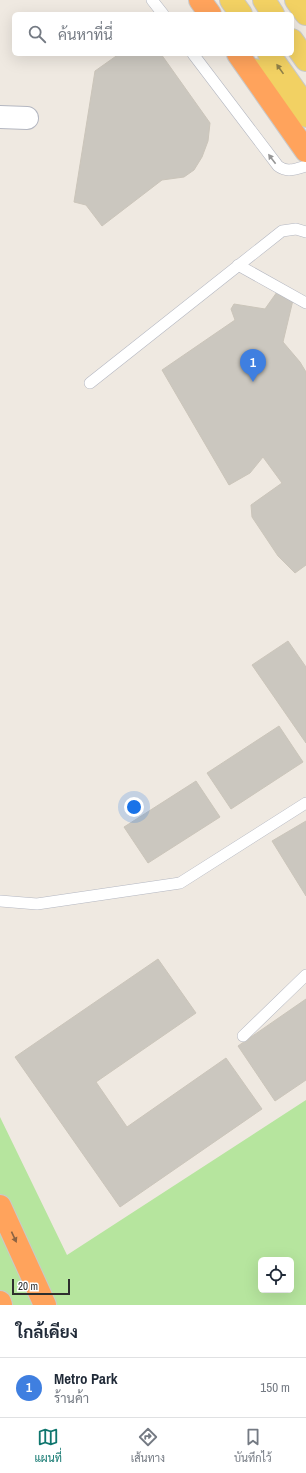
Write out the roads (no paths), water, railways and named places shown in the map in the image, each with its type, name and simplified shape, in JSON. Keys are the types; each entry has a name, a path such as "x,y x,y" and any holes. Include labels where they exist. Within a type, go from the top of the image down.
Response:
{"highway":[{"path":"201,0 209,12"},
{"path":"239,56 306,151"},
{"path":"0,1206 45,1305"},
{"path":"28,1268 50,1305"}],"main road":[{"path":"201,0 211,12"},
{"path":"231,0 240,12"},
{"path":"264,0 273,12"},
{"path":"296,0 306,14"},
{"path":"294,43 306,60"},
{"path":"244,56 257,73 306,116"},
{"path":"270,56 306,107"}],"street":[{"path":"0,117 27,118"}],"lane":[{"path":"152,0 161,12"},
{"path":"195,56 278,166 284,170 290,170 306,166"},
{"path":"90,383 282,231 296,229 306,232"},
{"path":"238,265 306,303"},
{"path":"0,901 37,904 180,883 306,803"},
{"path":"243,1036 306,975"}],"place":[{"name":"Metro Park","path":"253,382"}]}
